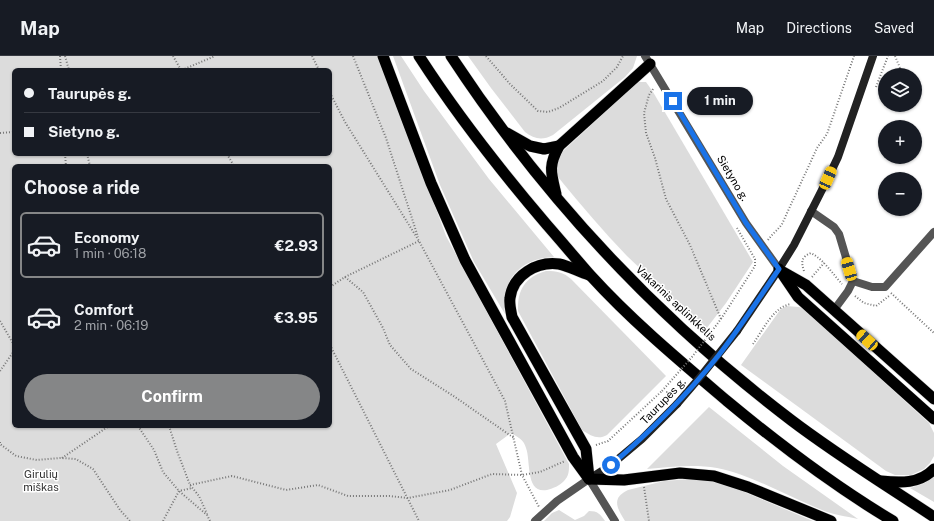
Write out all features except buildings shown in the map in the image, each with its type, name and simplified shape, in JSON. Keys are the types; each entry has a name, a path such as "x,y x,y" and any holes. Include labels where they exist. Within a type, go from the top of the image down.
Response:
{"highway":[{"path":"383,56 431,182 465,260 573,457 589,479"},
{"path":"419,56 502,171 591,276 647,331 688,368 775,441 835,484 893,521"},
{"name":"Vakarinis aplinkkelis","path":"451,56 502,129 556,198 599,247 676,324 735,375 791,420 850,463 934,517"},
{"path":"556,198 551,175 551,164 553,156 559,146 648,60"},
{"path":"502,129 530,146 544,149 559,146"},
{"path":"589,479 586,449 512,317 510,298 519,279 536,266 544,264 560,264 591,276"},
{"path":"779,269 806,286 934,399"},
{"path":"779,269 798,296 934,419"},
{"path":"878,480 900,483 915,481 923,478 934,469"},
{"path":"589,479 624,480 680,473 714,476 748,487 831,521"}],"main road":[{"name":"Taurupės g.","path":"589,479 611,465 642,439 677,404 710,366 737,331 779,269 811,211 838,157 873,56"}],"street":[{"name":"Sietyno g.","path":"648,60 746,223 779,269"},
{"path":"811,211 834,227 839,234 853,281 848,291 834,310"},
{"path":"853,281 872,287 885,287 934,232"},
{"path":"589,479 616,521"},
{"name":"Taurupės g.","path":"535,521 557,501 589,479"}],"path":[{"path":"60,56 61,68"},
{"path":"65,56 68,68"},
{"path":"173,56 180,68"},
{"path":"186,68 215,56"},
{"path":"312,56 318,68"},
{"path":"353,56 386,138 420,241"},
{"path":"486,56 510,84 538,111 548,112 559,108 603,81 617,67 623,56"},
{"path":"771,235 778,230 782,224 817,148 827,134 854,56"},
{"path":"876,87 888,56"},
{"path":"895,56 900,68"},
{"path":"653,88 645,105 644,112 646,133 656,158 666,199 690,245 720,319"},
{"path":"332,97 344,122 420,241 505,400 522,474 542,514"},
{"path":"0,133 12,132"},
{"path":"332,286 345,277 420,241"},
{"path":"805,255 802,265 804,271 811,279 824,263"},
{"path":"586,449 608,441 662,391 692,357 720,319 756,266 755,259"},
{"path":"345,277 363,292 383,328 390,345 411,369 455,397 514,438"},
{"path":"885,287 934,333"},
{"path":"753,344 774,314 784,305 794,303"},
{"path":"0,321 12,342"},
{"path":"332,349 419,521"},
{"path":"0,371 4,363 12,353"},
{"path":"61,458 105,428"},
{"path":"139,428 154,450 163,472 179,491 207,515"},
{"path":"170,428 177,452 190,484 199,496 210,521"},
{"path":"0,443 16,456 37,460 61,458 76,459 93,469 120,510 130,521"},
{"path":"190,484 232,476 286,490 318,485 348,496 390,496 408,498 450,490 492,474 522,474 540,472 573,457"},
{"path":"643,477 649,521"},
{"path":"163,521 179,491 192,488"}],"green space":[{"name":"Girulių miškas","path":"0,56 380,56 446,236 569,464 567,477 562,483 554,488 540,490 535,487 532,482 524,443 511,433 496,444 517,493 510,517 507,521 0,521"},
{"path":"393,56 401,56 424,91 489,179 554,257 542,258 531,262 522,267 515,274 509,282 506,291 504,302 505,314 474,262 440,185"},
{"path":"468,56 637,56 633,68 625,77 553,135 542,139 535,138 525,132"},
{"path":"638,82 646,82 653,92 753,262 726,303 706,329 627,256 583,207 557,174 558,160 563,151"},
{"path":"546,271 560,272 571,279 666,376 607,435 594,437 582,430 518,311 519,297 524,285 533,277"},
{"path":"786,306 804,309 929,423 934,433 934,456 924,469 911,475 895,475 886,471 741,365 780,310"},
{"path":"709,407 783,466 858,519 826,512 757,481 730,471 717,468 691,466 647,469"},
{"path":"934,477 934,502 910,488 923,484"},
{"path":"690,479 710,481 730,486 813,521 625,521 618,508 617,500 619,496 628,490 664,481"},
{"path":"559,510 575,520 584,516 589,511 597,512 605,521 544,521 552,513"}],"route":[{"path":"611,465 642,439 677,404 737,331 779,269 746,223 673,101"}]}
